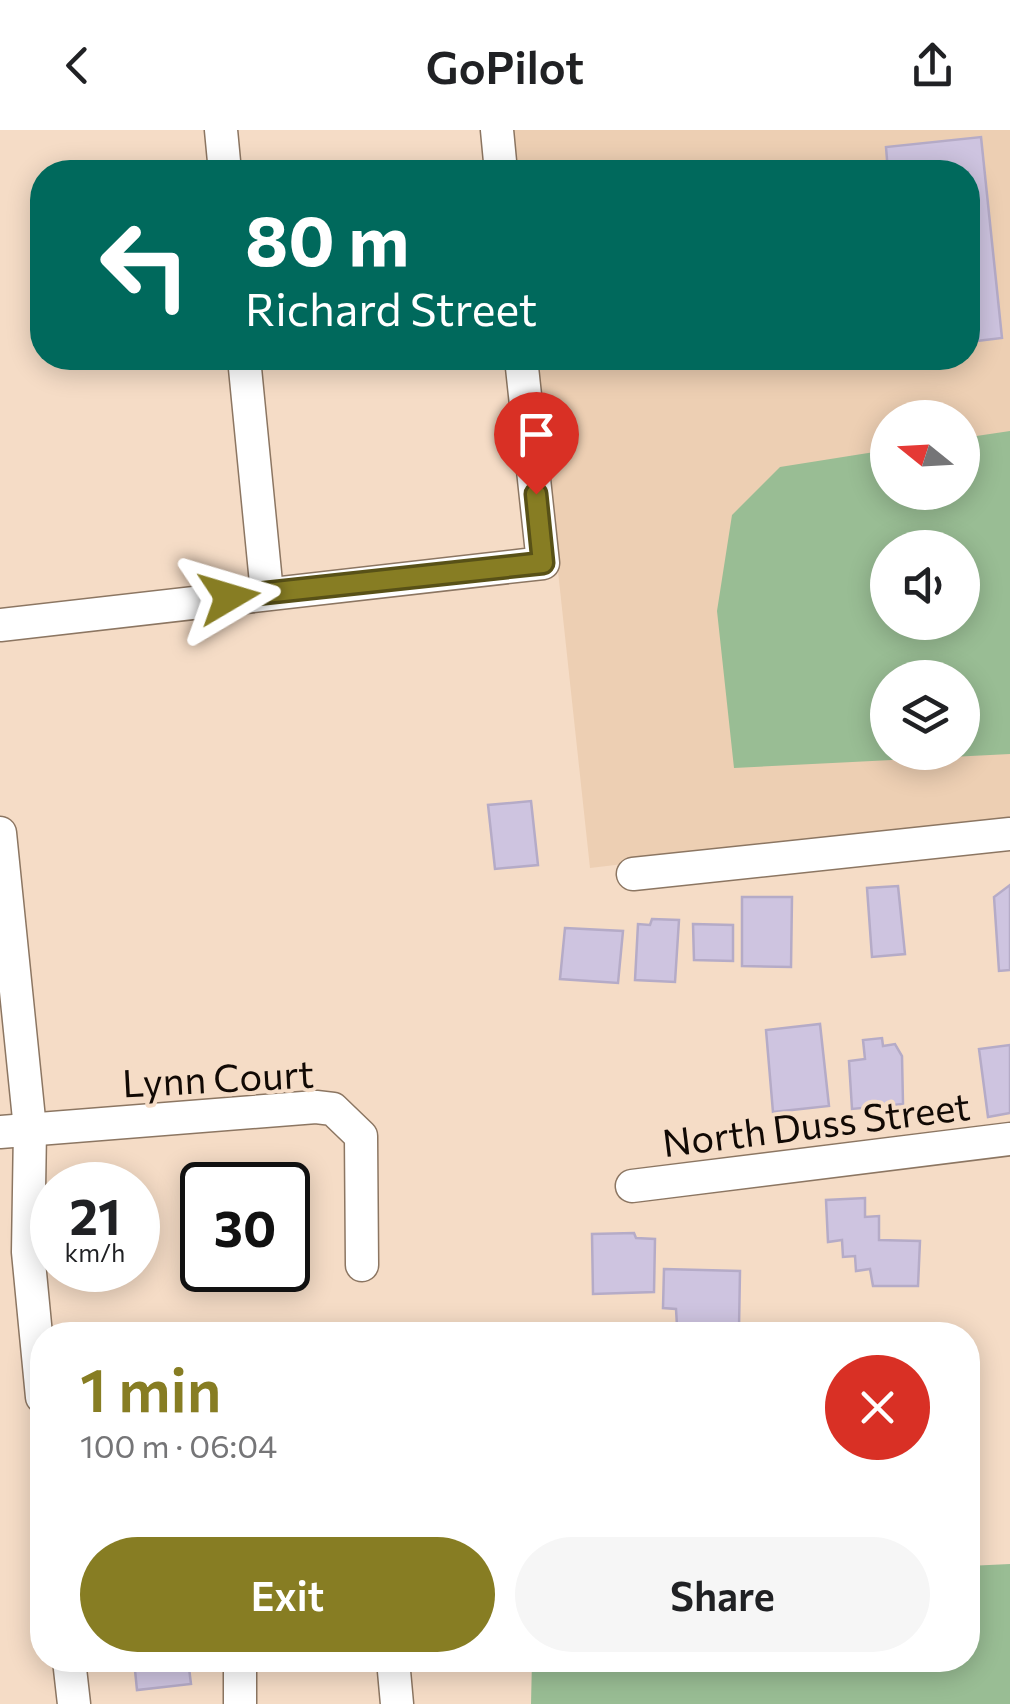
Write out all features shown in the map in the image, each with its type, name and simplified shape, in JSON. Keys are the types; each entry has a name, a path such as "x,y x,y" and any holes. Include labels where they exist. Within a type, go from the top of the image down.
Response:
{"street":[{"path":"221,130 224,160"},
{"path":"497,130 500,160"},
{"path":"245,370 267,592"},
{"path":"0,625 543,563 522,370"},
{"path":"0,833 14,1254 30,1336"},
{"path":"633,874 1010,834"},
{"name":"Lynn Court","path":"10,1131 316,1106 333,1109 362,1136 362,1264"},
{"name":"North Duss Street","path":"632,1186 1010,1139"},
{"path":"70,1672 74,1704"},
{"path":"240,1672 240,1704"},
{"path":"394,1672 396,1704"}],"shaded area":[{"path":"511,130 1010,130 1010,818 590,868 536,370 980,370 980,160 514,160"}],"green space":[{"path":"1010,431 1010,754 980,756 980,660 870,660 870,761 734,768 717,611 732,515 780,467 870,453 870,510 980,510 980,435"},
{"path":"1010,1564 1010,1704 531,1704 532,1672 980,1672 980,1565"}],"building":[{"path":"981,137 1002,338 980,341 980,160 887,160 886,147"},
{"path":"531,801 538,865 495,869 488,805"},
{"path":"1010,885 1010,970 999,971 994,897"},
{"path":"898,886 905,954 872,957 867,888"},
{"path":"742,897 792,897 791,967 742,966"},
{"path":"652,919 679,920 675,982 635,980 638,924 650,925"},
{"path":"693,924 733,925 733,961 694,960"},
{"path":"565,928 623,931 618,983 560,979"},
{"path":"820,1024 829,1106 773,1112 766,1030"},
{"path":"882,1038 883,1046 895,1044 902,1056 903,1104 852,1109 849,1061 865,1059 863,1040"},
{"path":"1010,1045 1010,1113 988,1117 979,1049"},
{"path":"865,1198 865,1217 879,1216 879,1240 920,1241 918,1286 873,1286 870,1269 856,1271 855,1256 843,1257 842,1240 828,1242 826,1200"},
{"path":"634,1233 636,1238 655,1239 654,1292 593,1294 592,1234"},
{"path":"664,1269 740,1271 739,1322 677,1322 676,1309 663,1308"},
{"path":"135,1672 190,1672 191,1684 137,1690"}],"route":[{"path":"229,597 543,563 536,494"}]}
